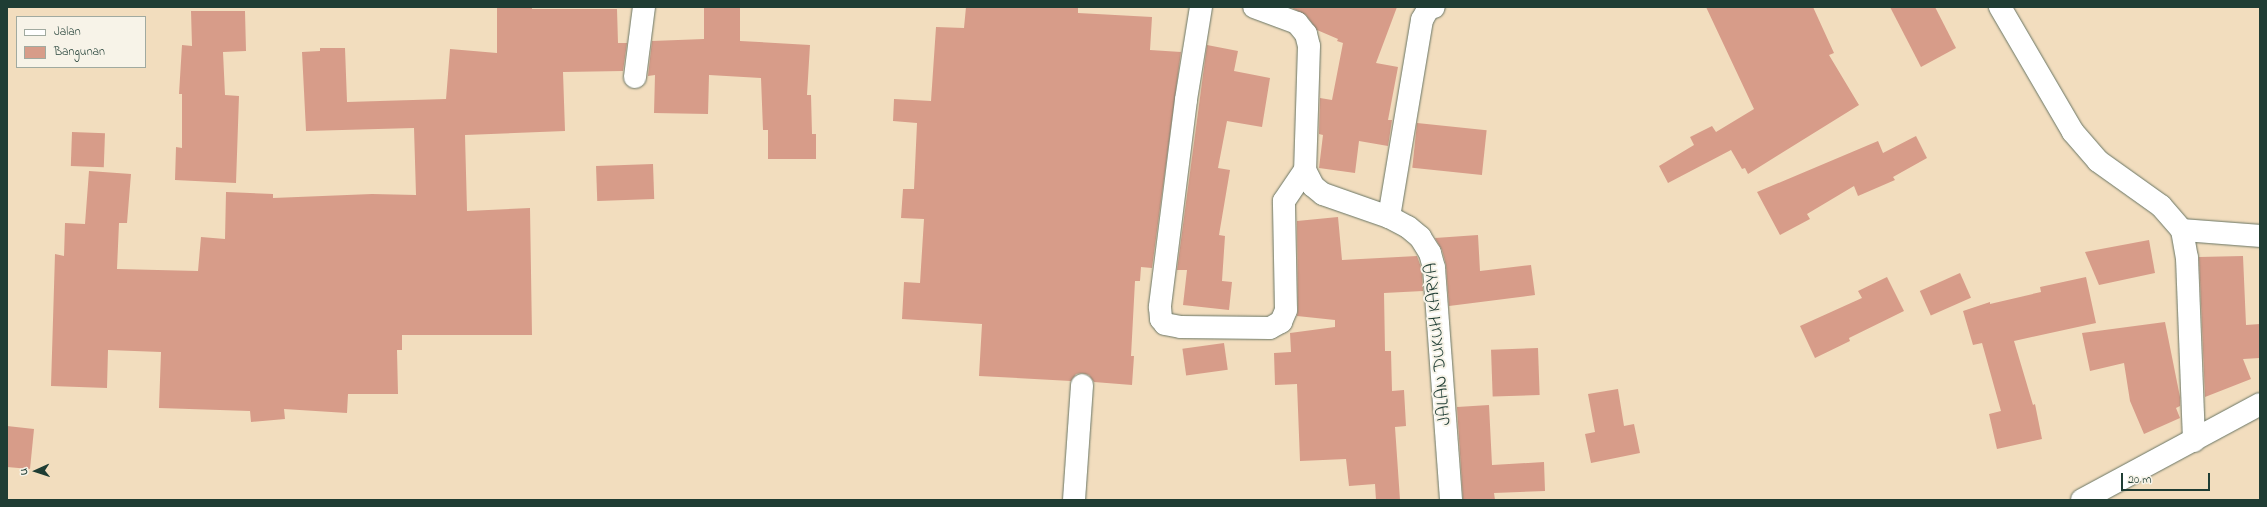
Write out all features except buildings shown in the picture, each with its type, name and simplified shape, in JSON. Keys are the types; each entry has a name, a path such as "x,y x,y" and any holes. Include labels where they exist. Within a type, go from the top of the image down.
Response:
{"street":[{"path":"635,77 644,7"},
{"path":"1201,7 1186,100 1160,307 1161,319 1165,324 1181,327 1270,328 1281,322 1286,310 1284,200 1306,170"},
{"name":"JALAN DUKUH KARYA","path":"1254,7 1297,23 1306,34 1309,46 1306,170 1316,190 1389,217 1408,227 1420,237 1432,258 1451,500"},
{"path":"1389,217 1422,20 1428,9 1434,7"},
{"path":"2000,7 2073,132 2098,161 2161,206 2182,230 2187,258 2194,441"},
{"path":"2182,230 2260,236"},
{"path":"1074,500 1082,385"},
{"path":"2082,500 2194,441 2260,404"}]}
